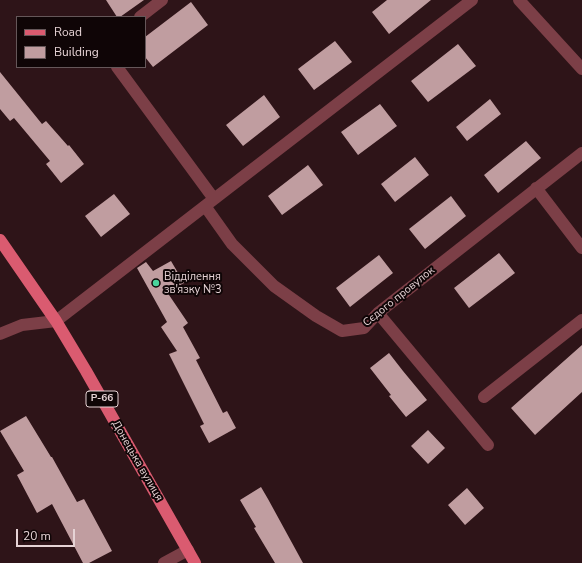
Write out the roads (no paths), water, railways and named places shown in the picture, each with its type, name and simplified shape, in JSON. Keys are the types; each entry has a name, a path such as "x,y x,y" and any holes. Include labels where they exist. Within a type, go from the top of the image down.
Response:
{"main road":[{"name":"Донецька вулиця","path":"0,240 56,321 94,384 195,563"}],"street":[{"path":"141,16 162,0"},
{"path":"519,0 582,69"},
{"path":"0,334 22,325 56,321 468,1"},
{"name":"Сєдого провулок","path":"118,68 209,202 232,244 274,286 316,316 342,331 364,328 378,313 582,153"},
{"path":"536,188 582,248"},
{"path":"378,313 488,444"},
{"path":"484,397 582,320"},
{"path":"164,563 188,550"}],"place":[{"name":"Відділення зв'язку №3","path":"156,283"}]}
